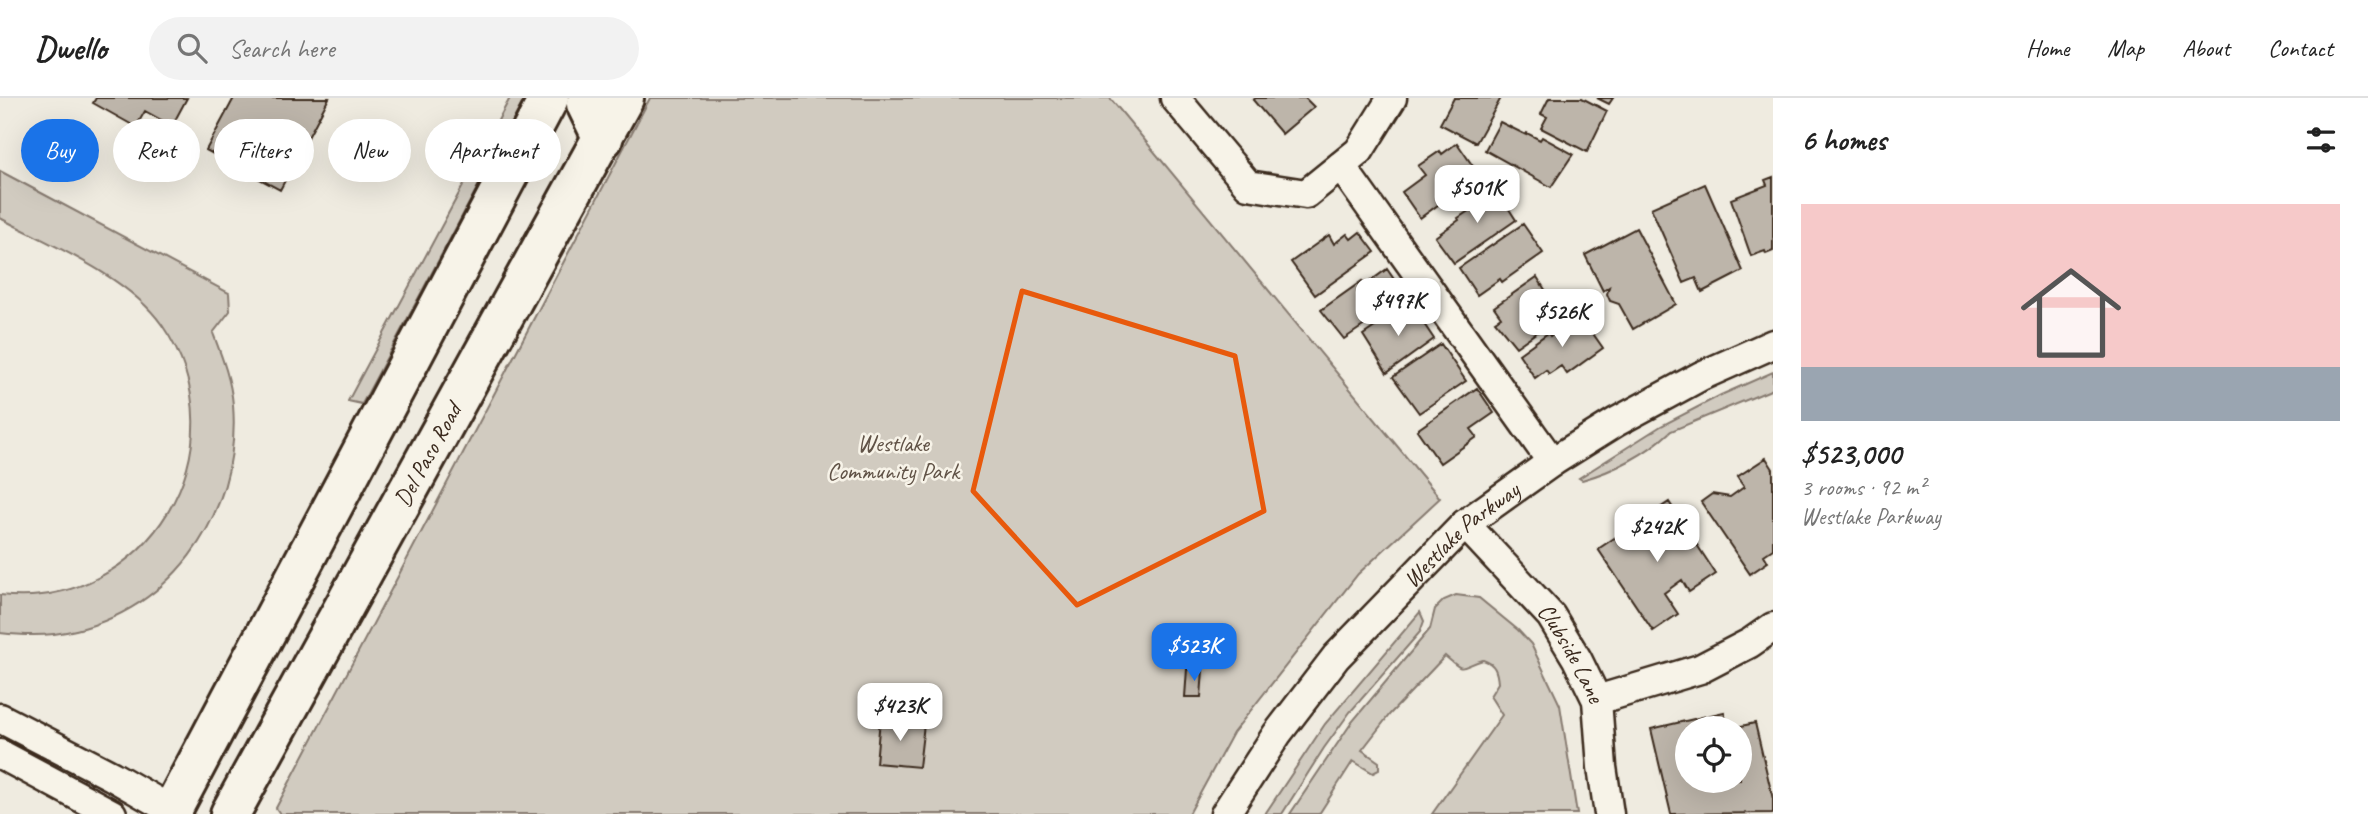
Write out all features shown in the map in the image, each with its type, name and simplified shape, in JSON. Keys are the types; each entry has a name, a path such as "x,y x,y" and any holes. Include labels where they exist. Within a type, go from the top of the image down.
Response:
{"street":[{"path":"0,718 173,813 299,574 330,509 549,98"},
{"path":"588,98 586,104 603,139"},
{"name":"Del Paso Road","path":"230,814 624,98"},
{"path":"1175,98 1248,185 1306,194 1359,151 1392,98"},
{"path":"1341,166 1552,462"},
{"name":"Westlake Parkway","path":"1225,814 1277,734 1336,657 1465,524 1552,462 1616,422 1701,376 1773,344"},
{"name":"Clubside Lane","path":"1465,524 1551,616 1577,659 1597,700 1609,814"},
{"path":"1597,700 1700,669 1750,643 1773,627"},
{"path":"0,754 112,814"}],"highlighted area":[{"path":"1022,291 1235,356 1264,511 1077,605 973,491"}],"green space":[{"path":"510,98 525,98 514,119 499,119"},
{"name":"Westlake Community Park","path":"650,98 1110,98 1440,498 1358,574 1233,733 1189,814 280,814 276,808"},
{"path":"0,171 229,293 230,311 213,333 232,396 233,446 225,486 210,523 189,556 163,585 131,608 95,625 54,634 0,633 0,595 53,593 99,577 138,549 168,512 187,469 193,421 185,372 162,325 148,308 110,277 0,218"},
{"path":"465,182 480,182 362,404 348,401"},
{"path":"1773,372 1773,389 1671,431 1641,454 1618,467 1582,480 1579,478 1661,426"},
{"path":"1456,595 1479,598 1531,644 1560,705 1577,814 1432,814 1502,715 1490,696 1498,683 1493,666 1483,660 1463,668 1445,656 1390,714 1362,750 1379,762 1379,770 1373,773 1353,761 1319,814 1290,814 1352,722 1430,629 1435,609 1444,600"},
{"path":"1420,612 1424,621 1420,632 1350,712 1282,814 1265,814 1325,724"}],"building":[{"path":"96,98 187,98 176,119 159,119 145,111 140,119 122,119 93,103"},
{"path":"234,98 329,98 314,126 314,119 223,119"},
{"path":"1305,98 1314,107 1282,134 1253,100"},
{"path":"1454,98 1501,98 1476,143 1440,124"},
{"path":"1549,98 1582,98 1607,111 1587,152 1541,128 1547,117 1541,114"},
{"path":"1597,98 1613,98 1609,104"},
{"path":"1500,122 1540,140 1542,137 1573,154 1551,187 1485,150"},
{"path":"214,135 214,154 206,150"},
{"path":"1457,143 1479,175 1420,218 1402,192 1425,175 1418,166"},
{"path":"1773,177 1773,251 1751,256 1731,199 1767,185 1765,180"},
{"path":"265,182 284,182 280,190"},
{"path":"1705,184 1743,271 1702,292 1696,278 1684,283 1651,208"},
{"path":"1497,186 1516,220 1454,263 1435,237 1470,210 1468,207"},
{"path":"1523,224 1543,253 1502,282 1500,279 1477,295 1459,268"},
{"path":"1636,228 1676,304 1633,329 1619,304 1610,301 1607,294 1609,287 1603,291 1585,255"},
{"path":"1360,232 1375,252 1315,295 1291,262 1329,235 1334,244 1347,234 1351,239"},
{"path":"1387,269 1406,297 1344,339 1321,310 1362,281 1365,285"},
{"path":"1537,277 1561,315 1516,347 1495,321 1501,317 1494,307"},
{"path":"1410,303 1434,339 1387,373 1363,335"},
{"path":"1580,315 1603,348 1567,374 1561,366 1549,374 1546,370 1535,378 1519,354"},
{"path":"1441,344 1466,381 1419,413 1393,377"},
{"path":"1477,388 1494,413 1471,429 1477,437 1440,463 1417,430"},
{"path":"1766,458 1773,469 1773,549 1764,555 1768,562 1750,574 1701,502 1712,494 1730,497 1744,487 1737,477"},
{"path":"1669,502 1716,574 1689,592 1682,580 1664,593 1678,614 1653,631 1598,549 1631,527 1638,538 1655,527 1648,516"},
{"path":"1187,669 1203,670 1201,697 1185,697"},
{"path":"1724,712 1725,716 1707,716"},
{"path":"880,719 924,724 919,767 876,763"},
{"path":"1675,723 1675,793 1752,793 1752,724 1755,723 1773,799 1773,813 1671,814 1651,729"}]}
